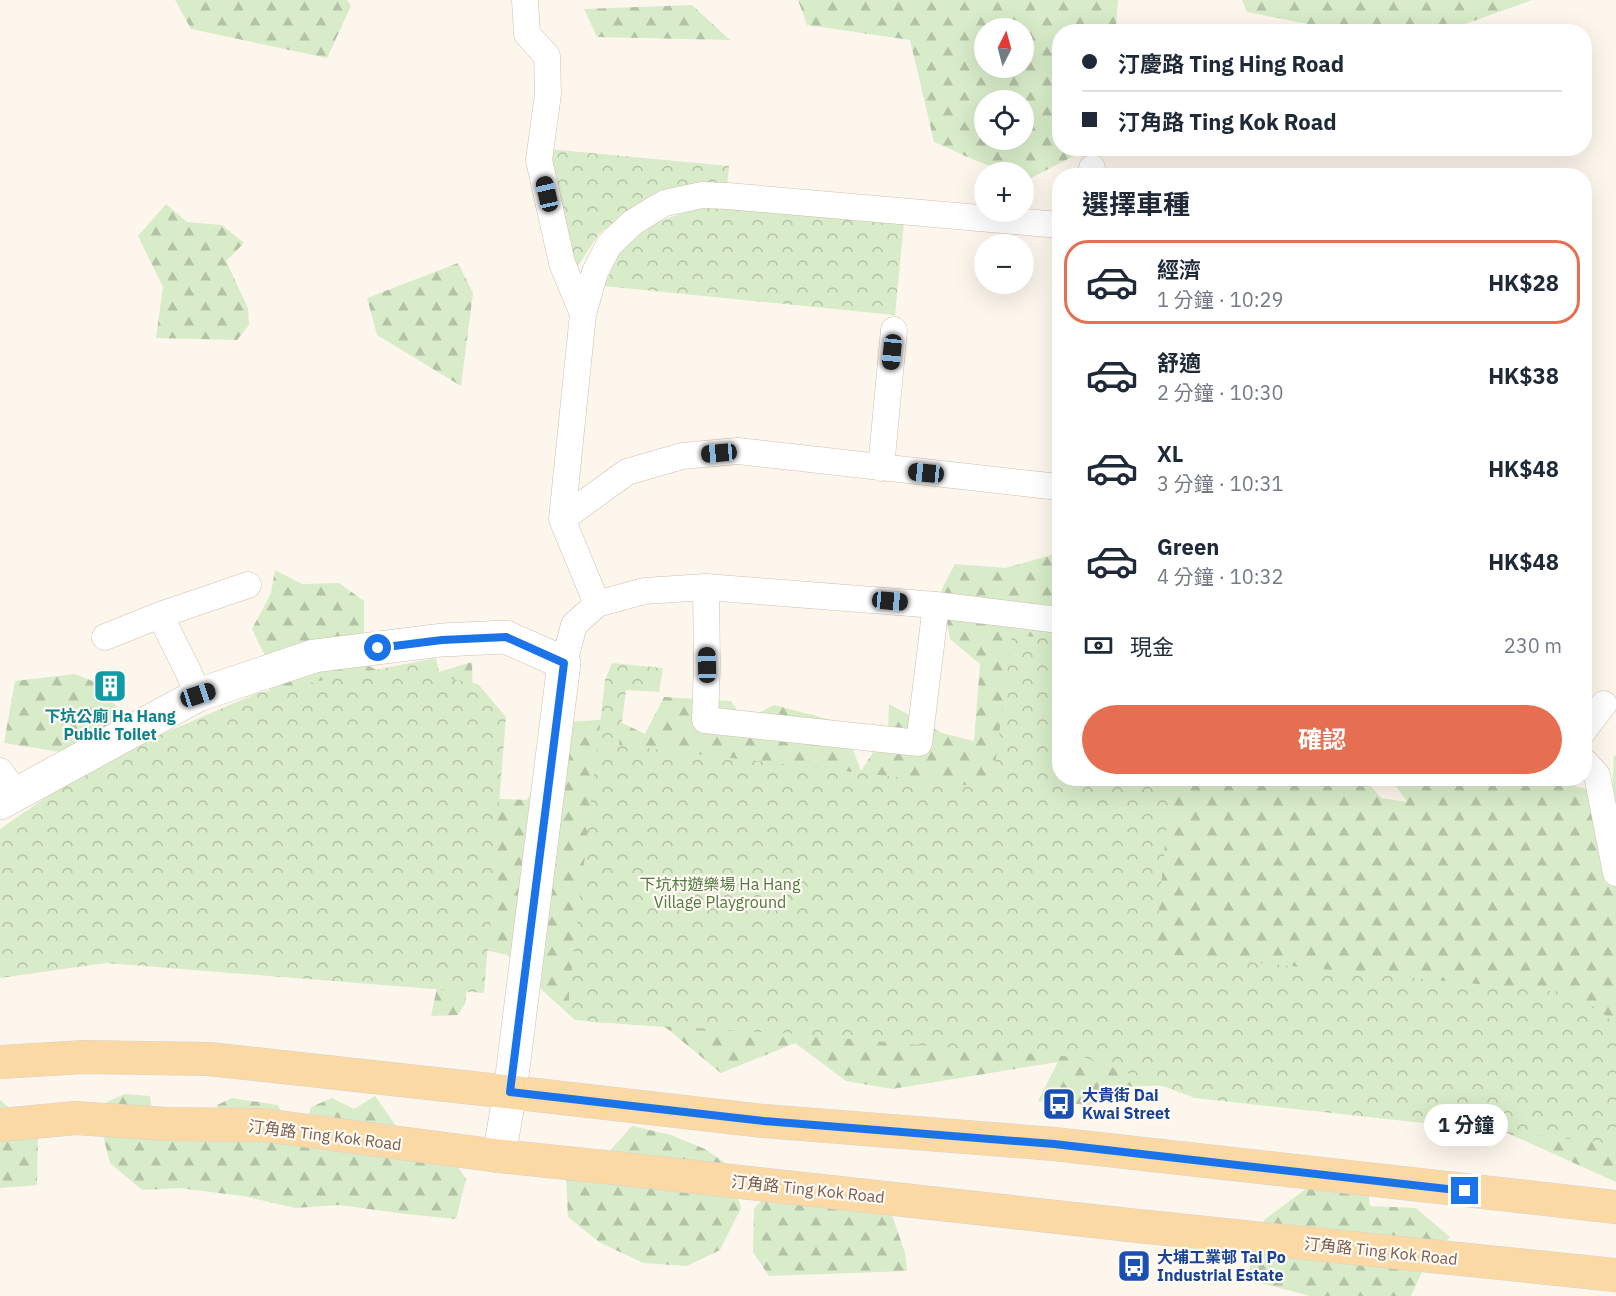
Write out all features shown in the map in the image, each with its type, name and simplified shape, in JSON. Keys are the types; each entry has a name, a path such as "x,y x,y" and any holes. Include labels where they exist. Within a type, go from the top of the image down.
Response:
{"main road":[{"path":"0,1062 84,1057 209,1059 764,1121 1054,1144 1616,1208"},
{"name":"汀角路 Ting Kok Road","path":"0,1125 76,1118 165,1124 263,1125 499,1156 1138,1226 1616,1275"}],"street":[{"path":"5,789 198,695 314,656 442,640 506,637 564,663 510,1092 499,1156"}],"lane":[{"path":"525,0 528,34 547,56 548,94 539,160 562,263 583,314"},
{"path":"597,604 562,519 583,314 595,272 609,245 632,223 665,203 702,195 1052,224"},
{"path":"881,468 894,330"},
{"path":"562,519 627,472 682,456 738,452 1052,486"},
{"path":"105,637 160,615 248,585"},
{"path":"706,587 705,720 919,743 936,605"},
{"path":"564,663 574,625 597,604 644,591 706,587 936,605 1052,619"},
{"path":"160,615 198,695"},
{"path":"1592,720 1604,704"},
{"path":"1592,770 1597,775 1616,873"}],"green space":[{"path":"175,0 347,0 351,6 327,58 191,29"},
{"path":"798,0 1118,0 1116,24 1052,24 1052,156 1073,156 1034,176 1034,162 981,162 934,142 910,40 807,25"},
{"path":"1242,0 1532,0 1465,24 1308,24 1247,12"},
{"path":"692,5 730,40 597,37 584,9"},
{"path":"549,149 729,166 727,186 658,194 625,213 599,234 577,267 565,232"},
{"path":"166,204 187,222 222,225 244,243 226,261 248,308 249,325 237,340 156,338 163,287 138,236"},
{"path":"725,207 904,223 895,315 604,286 619,254 634,238 660,221 693,209"},
{"path":"458,263 473,293 461,386 377,335 367,298"},
{"path":"1052,555 1052,786 1371,786 1381,798 1407,802 1396,786 1575,786 1612,792 1614,755 1616,756 1616,1182 1476,1119 1193,1084 1123,1087 1090,1105 1038,1101 1058,1062 892,1089 846,1081 795,1043 721,1073 665,1027 575,1020 507,955 473,947 465,1004 458,1015 431,1016 477,798 527,800 567,722 614,719 645,734 664,697 731,701 748,727 749,718 774,705 843,723 861,771 888,729 889,704 942,733 974,741 980,664 950,639 941,591 955,564 1005,568"},
{"path":"275,570 302,584 339,583 364,601 364,664 405,682 472,662 473,700 274,709 268,684 266,658 252,629 271,593"},
{"name":"下坑村遊樂場 Ha Hang Village Playground","path":"1012,635 1052,638 1052,786 1170,786 1155,953 1571,993 1599,1010 1616,1025 1616,1144 1195,1098 1087,1058 796,1034 590,1022 569,1009 605,680 612,663 663,668 659,692 626,690 619,745 992,788"},
{"path":"436,658 440,677 478,684 506,717 484,993 106,963 0,978 0,829 99,761 258,693"},
{"path":"75,674 95,682 129,721 66,753 4,743 15,681"},
{"path":"125,1094 150,1096 152,1112 220,1132 217,1105 232,1098 278,1105 285,1120 307,1123 311,1107 332,1098 354,1109 375,1096 402,1134 438,1137 466,1179 456,1219 339,1205 295,1208 243,1196 179,1188 142,1190 110,1163 96,1107"},
{"path":"0,1100 38,1132 37,1185 0,1188"},
{"path":"632,1126 671,1135 705,1149 728,1165 741,1208 720,1250 687,1266 643,1263 599,1242 568,1217 566,1176 605,1156"},
{"path":"1310,1186 1368,1191 1370,1206 1416,1208 1450,1237 1425,1265 1411,1296 1310,1296 1246,1279 1264,1220"},
{"path":"768,1195 890,1209 905,1253 907,1271 769,1276 753,1252 754,1208"}],"place":[{"name":"下坑公廁 Ha Hang Public Toilet","path":"110,686"},
{"name":"大貴街 Dai Kwai Street","path":"1059,1104"},
{"name":"大埔工業邨 Tai Po Industrial Estate","path":"1134,1266"}],"route":[{"path":"378,648 442,640 506,637 564,663 510,1092 764,1121 1054,1144 1465,1191"}]}
